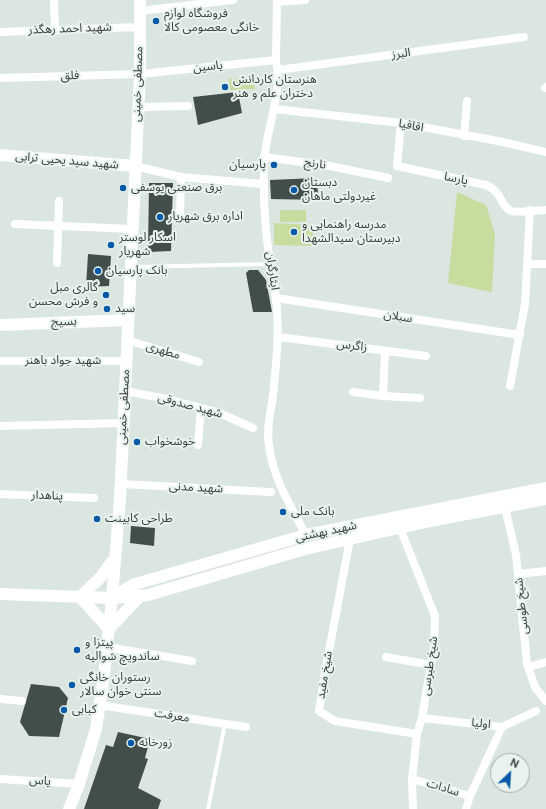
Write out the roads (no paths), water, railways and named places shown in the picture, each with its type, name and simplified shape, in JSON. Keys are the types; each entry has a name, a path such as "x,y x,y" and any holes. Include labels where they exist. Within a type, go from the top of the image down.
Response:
{"main road":[{"name":"مصطفی خمینی","path":"70,809 80,784 96,729 112,598 121,484 127,361 130,267 140,74 140,6"},
{"name":"شهید سید یحیی ترابی","path":"0,155 135,166"},
{"name":"بسیج","path":"0,325 128,320"},
{"name":"شهید بهشتی","path":"112,598 135,584 306,535 546,488"},
{"name":"شهید بهشتی","path":"0,594 112,598 148,595 305,549 400,528 546,499"},
{"path":"115,557 101,577 80,597 109,629 140,596"}],"street":[{"path":"54,0 55,29"},
{"path":"140,6 233,0"},
{"path":"277,1 305,0"},
{"name":"ایثارگران","path":"277,1 276,60 278,70 275,109 264,157 263,184 270,264 276,298 279,337 268,428 269,446 275,472 306,535"},
{"name":"شهید احمد رهگذر","path":"0,32 139,27"},
{"name":"البرز","path":"278,70 524,37"},
{"name":"یاسین","path":"140,74 276,60"},
{"name":"فلق","path":"0,78 140,74"},
{"path":"464,136 467,101"},
{"path":"138,107 188,106"},
{"name":"اقاقیا","path":"275,109 401,123 464,136 498,141 546,152"},
{"name":"پارسا","path":"401,123 396,166 486,185 495,189 505,207 512,212 546,210"},
{"name":"نارنج","path":"264,157 325,165 388,178"},
{"path":"135,166 181,177 263,184"},
{"path":"180,215 181,177"},
{"path":"57,263 59,201"},
{"path":"510,386 525,304 530,210"},
{"path":"15,224 132,229"},
{"path":"528,264 546,264"},
{"name":"سبلان","path":"276,298 520,335"},
{"name":"زاگرس","path":"279,337 426,356"},
{"name":"مطهری","path":"127,340 199,362"},
{"path":"383,396 385,351"},
{"name":"شهید جواد باهنر","path":"0,361 127,361"},
{"name":"شهید صدوقی","path":"125,391 217,412 253,428"},
{"path":"354,392 383,396 420,398"},
{"path":"198,445 201,408"},
{"path":"0,426 124,423"},
{"name":"شهید مدنی","path":"121,484 271,492"},
{"name":"پناهدار","path":"0,494 94,498"},
{"name":"شیخ طوسی","path":"505,507 516,555 528,667 535,687 546,701"},
{"name":"شیخ طبرسی","path":"400,528 435,616 434,646 422,718 417,734 412,779 413,809"},
{"name":"شیخ مفید","path":"350,539 319,711 335,721 417,734"},
{"path":"518,574 546,571"},
{"path":"107,647 192,661"},
{"path":"386,657 431,665"},
{"path":"528,667 546,662"},
{"path":"0,699 22,701"},
{"name":"معرفت","path":"99,705 246,727"},
{"name":"اولیا","path":"422,718 502,727 536,712"},
{"name":"سادات","path":"412,779 470,796 502,727"},
{"name":"یاس","path":"0,779 80,784"},
{"path":"466,809 470,796"}],"lane":[{"path":"130,267 270,264"},
{"path":"208,809 225,724"}],"place":[{"name":"فروشگاه لوازم خانگی معصومی کالا","path":"156,21"},
{"name":"هنرستان کاردانش دختران علم و هنر","path":"225,87"},
{"name":"پارسیان","path":"274,165"},
{"name":"برق صنعتی یوسفی","path":"123,188"},
{"name":"دبستان غیردولتی ماهان","path":"294,190"},
{"name":"اداره برق شهریار","path":"160,217"},
{"name":"مدرسه راهنمایی و دبیرستان سیدالشهدا","path":"294,232"},
{"name":"اسکار لوستر شهریار","path":"111,245"},
{"name":"بانک پارسیان","path":"98,271"},
{"name":"گالری مبل و فرش محسن","path":"106,295"},
{"name":"سید","path":"107,309"},
{"name":"خوشخواب","path":"137,442"},
{"name":"بانک ملی","path":"283,512"},
{"name":"طراحی کابینت","path":"97,519"},
{"name":"پیتزا و ساندویچ شوالیه","path":"77,650"},
{"name":"رستوران خانگی سنتی خوان سالار","path":"72,685"},
{"name":"کبابی","path":"64,710"},
{"name":"زورخانه","path":"131,743"}]}
